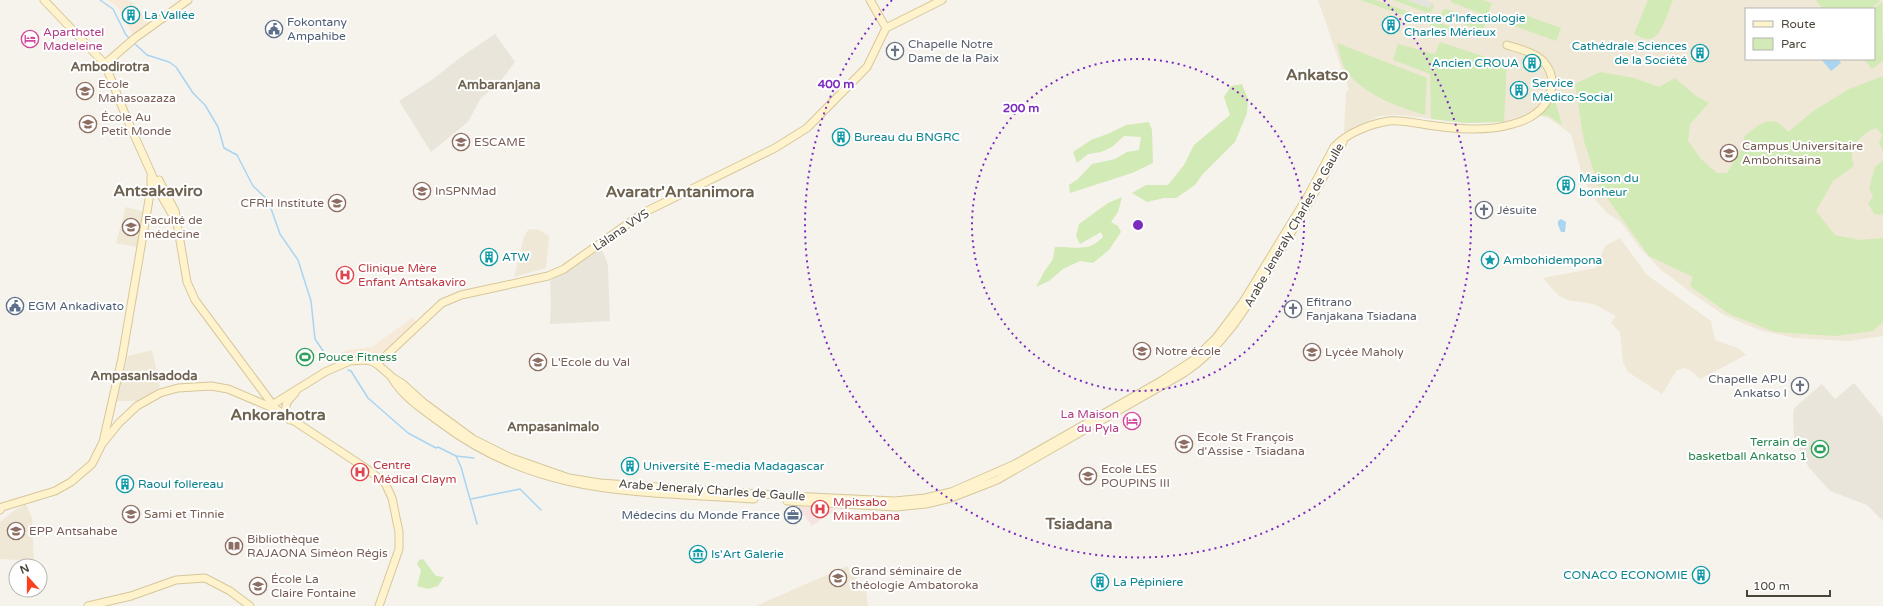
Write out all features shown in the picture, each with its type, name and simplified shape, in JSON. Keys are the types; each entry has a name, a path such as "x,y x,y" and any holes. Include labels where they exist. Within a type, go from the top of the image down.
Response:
{"main road":[{"path":"44,0 105,64 146,161 164,195 175,211 187,282 195,300 274,407 290,420 367,469 385,483 392,498 399,532 399,549 379,606"},
{"path":"105,64 135,38 188,0"},
{"path":"870,0 886,28 942,0"},
{"name":"Làlana VVS","path":"377,364 442,303 461,295 548,276 564,269 643,213 775,148 807,128 867,67 886,28"},
{"name":"Arabe Jeneraly Charles de Gaulle","path":"377,364 403,384 424,403 473,439 509,457 569,478 600,483 790,496 895,501 925,498 951,492 1015,464 1161,382 1192,361 1216,338 1243,302 1309,194 1334,147 1345,138 1371,126 1389,121 1454,128 1489,128 1513,124 1534,115 1543,108 1550,94 1553,81 1550,71 1543,61 1536,56 1507,45"},
{"path":"102,444 122,358 150,199 152,181 146,161"},
{"path":"150,199 164,195"},
{"path":"274,407 325,372 350,361 365,360 377,364"},
{"path":"0,510 2,507 54,491 71,482 92,464 102,444 119,423 137,406 160,393 178,388 211,386 228,389 260,403 274,407 306,384"},
{"path":"290,420 285,411 287,402 295,393"},
{"path":"260,403 266,397"},
{"path":"108,419 113,423 119,423"},
{"path":"88,606 131,596 176,580 205,578 230,590 250,606"}],"shaded area":[{"path":"107,0 128,0 135,5 149,24 134,36 117,6"},
{"name":"Campus Universitaire Ambohitsaina","path":"1318,0 1883,0 1883,336 1848,341 1795,338 1759,330 1724,315 1661,270 1639,247 1620,221 1608,214 1591,195 1581,171 1571,134 1550,119 1538,115 1527,114 1504,122 1466,123 1400,115 1380,116 1344,133 1346,92 1349,90"},
{"path":"1407,0 1425,0 1432,3 1430,8"},
{"path":"495,34 515,62 499,83 481,98 468,122 431,152 399,101 433,79 461,57"},
{"name":"Faculté de médecine","path":"126,207 144,212 137,247 116,243"},
{"path":"537,229 549,236 546,268 514,277 524,237 528,230"},
{"path":"1620,238 1647,275 1711,321 1715,340 1738,348 1746,355 1700,379 1690,370 1684,368 1677,370 1662,394 1628,372 1623,362 1620,332 1611,323 1616,316 1594,304 1567,300 1558,295 1543,278 1596,268 1605,246"},
{"path":"599,244 608,266 610,321 550,324 550,281"},
{"path":"413,317 418,324 381,356 348,357 336,363 332,358 347,350 372,347"},
{"path":"152,350 160,387 137,401 115,401 128,356"},
{"path":"1854,383 1883,418 1883,521 1867,505 1830,491 1808,466 1794,439 1793,414 1794,409 1800,403 1822,384 1835,399"},
{"name":"EPP Antsahabe","path":"26,504 32,518 34,558 0,559 0,522 12,512"},
{"path":"793,506 836,509 812,526 801,511"},
{"name":"Grand séminaire de théologie Ambatoroka","path":"847,566 866,590 868,606 756,606"}],"green space":[{"path":"1360,0 1375,0 1477,36 1451,32"},
{"path":"1393,0 1406,0 1430,8 1432,3 1434,6 1432,11 1428,13"},
{"path":"1451,0 1483,0 1492,3 1487,16 1451,2"},
{"path":"1648,0 1673,0 1658,34 1647,39 1634,34"},
{"path":"1816,0 1880,1 1871,8 1822,8"},
{"path":"1882,2 1883,61 1872,69 1865,60 1875,60 1874,8"},
{"path":"1446,9 1484,22 1484,29 1480,30 1443,17 1441,14 1443,10"},
{"path":"1519,13 1561,28 1556,41 1514,26"},
{"path":"1440,42 1507,64 1504,122 1466,123 1431,119 1430,74 1393,60 1398,44 1435,54"},
{"path":"1337,43 1427,78 1425,115 1380,98 1359,84 1350,76 1344,67"},
{"path":"1600,72 1634,78 1659,87 1675,78 1696,96 1709,103 1690,124 1688,141 1701,159 1717,173 1727,173 1745,144 1744,137 1761,124 1771,121 1782,126 1788,132 1812,112 1849,89 1883,76 1883,151 1879,143 1882,135 1877,128 1869,131 1861,137 1853,150 1852,157 1854,166 1833,181 1816,211 1835,235 1860,240 1883,238 1883,322 1873,331 1835,336 1775,332 1729,314 1690,286 1693,277 1649,256 1599,187 1584,141 1575,84"},
{"path":"1242,84 1248,99 1247,113 1235,142 1202,175 1195,185 1176,198 1164,198 1147,202 1132,193 1146,185 1168,185 1184,165 1194,145 1230,115 1224,97 1231,86"},
{"path":"1554,97 1562,125 1549,116 1540,115"},
{"path":"1149,122 1152,130 1153,163 1132,173 1070,193 1069,185 1078,179 1092,164 1115,159 1127,152 1139,150 1141,137 1124,136 1112,147 1101,152 1088,154 1077,163 1073,152 1091,140 1126,125"},
{"path":"1883,160 1883,213 1881,215 1874,214 1868,203 1873,197 1869,188 1875,167"},
{"path":"1122,197 1118,212 1111,222 1118,226 1121,232 1109,250 1093,263 1080,261 1063,269 1049,281 1036,287 1053,259 1055,247 1086,247 1092,245 1103,237 1101,232 1080,244 1076,236 1079,224 1108,203"},
{"name":"Terrain de basketball Ankatso 1","path":"1824,440 1830,447 1817,457 1811,450"},
{"path":"423,559 436,576 444,577 438,586 428,589 417,586 421,570 417,564 419,560"}],"water":[{"path":"1822,60 1839,60 1841,63 1831,71"},
{"path":"1561,219 1566,222 1565,232 1561,232 1558,225 1558,221"}],"waterway":[{"path":"100,0 113,9 126,35 130,39"},
{"path":"133,42 147,55 169,62 176,67 193,93 205,105 218,127 224,148 237,155 253,186 268,200 280,234 298,260 311,301 315,339 330,361"},
{"path":"348,370 351,371 368,398 408,433 436,448 438,447 456,456 474,458"},
{"path":"456,456 461,467 477,524"},
{"path":"471,499 520,489 541,510"}],"place":[{"name":"La Vallée","path":"131,15"},
{"name":"Centre d'Infectiologie Charles Mérieux","path":"1391,25"},
{"name":"Fokontany Ampahibe","path":"274,29"},
{"name":"Aparthotel Madeleine","path":"30,39"},
{"name":"Chapelle Notre Dame de la Paix","path":"895,51"},
{"name":"Cathédrale Sciences de la Société","path":"1700,53"},
{"name":"Ancien CROUA","path":"1532,63"},
{"name":"Service Médico-Social","path":"1519,90"},
{"name":"Ecole Mahasoazaza","path":"85,91"},
{"name":"École Au Petit Monde","path":"88,124"},
{"name":"Bureau du BNGRC","path":"841,137"},
{"name":"ESCAME","path":"461,142"},
{"name":"Campus Universitaire Ambohitsaina","path":"1729,153"},
{"name":"Maison du bonheur","path":"1566,185"},
{"name":"InSPNMad","path":"422,191"},
{"name":"CFRH Institute","path":"337,203"},
{"name":"Jésuite","path":"1484,210"},
{"name":"Faculté de médecine","path":"131,227"},
{"name":"ATW","path":"489,257"},
{"name":"Ambohidempona","path":"1490,260"},
{"name":"Clinique Mère Enfant Antsakaviro","path":"345,275"},
{"name":"EGM Ankadivato","path":"15,306"},
{"name":"Efitrano Fanjakana Tsiadana","path":"1293,309"},
{"name":"Notre école","path":"1142,351"},
{"name":"Lycée Maholy","path":"1312,352"},
{"name":"Pouce Fitness","path":"305,357"},
{"name":"L'Ecole du Val","path":"538,362"},
{"name":"Chapelle APU Ankatso I","path":"1800,386"},
{"name":"La Maison du Pyla","path":"1132,421"},
{"name":"Ecole St François d'Assise - Tsiadana","path":"1184,444"},
{"name":"Terrain de basketball Ankatso 1","path":"1820,449"},
{"name":"Université E-media Madagascar","path":"630,466"},
{"name":"Centre Médical Claym","path":"360,472"},
{"name":"Ecole LES POUPINS III","path":"1088,476"},
{"name":"Raoul follereau","path":"125,484"},
{"name":"Mpitsabo Mikambana","path":"820,509"},
{"name":"Sami et Tinnie","path":"131,514"},
{"name":"Médecins du Monde France","path":"793,515"},
{"name":"EPP Antsahabe","path":"16,531"},
{"name":"Bibliothèque RAJAONA Siméon Régis","path":"234,546"},
{"name":"Is'Art Galerie","path":"698,554"},
{"name":"CONACO ECONOMIE","path":"1701,575"},
{"name":"Grand séminaire de théologie Ambatoroka","path":"838,578"},
{"name":"La Pépiniere","path":"1100,582"},
{"name":"École La Claire Fontaine","path":"258,586"}],"district":[{"name":"Ambodirotra","path":"110,66"},
{"name":"Ankatso","path":"1317,74"},
{"name":"Ambaranjana","path":"499,84"},
{"name":"Antsakaviro","path":"158,190"},
{"name":"Avaratr'Antanimora","path":"680,191"},
{"name":"Ampasanisadoda","path":"144,375"},
{"name":"Ankorahotra","path":"278,414"},
{"name":"Ampasanimalo","path":"553,426"},
{"name":"Tsiadana","path":"1079,523"}]}
